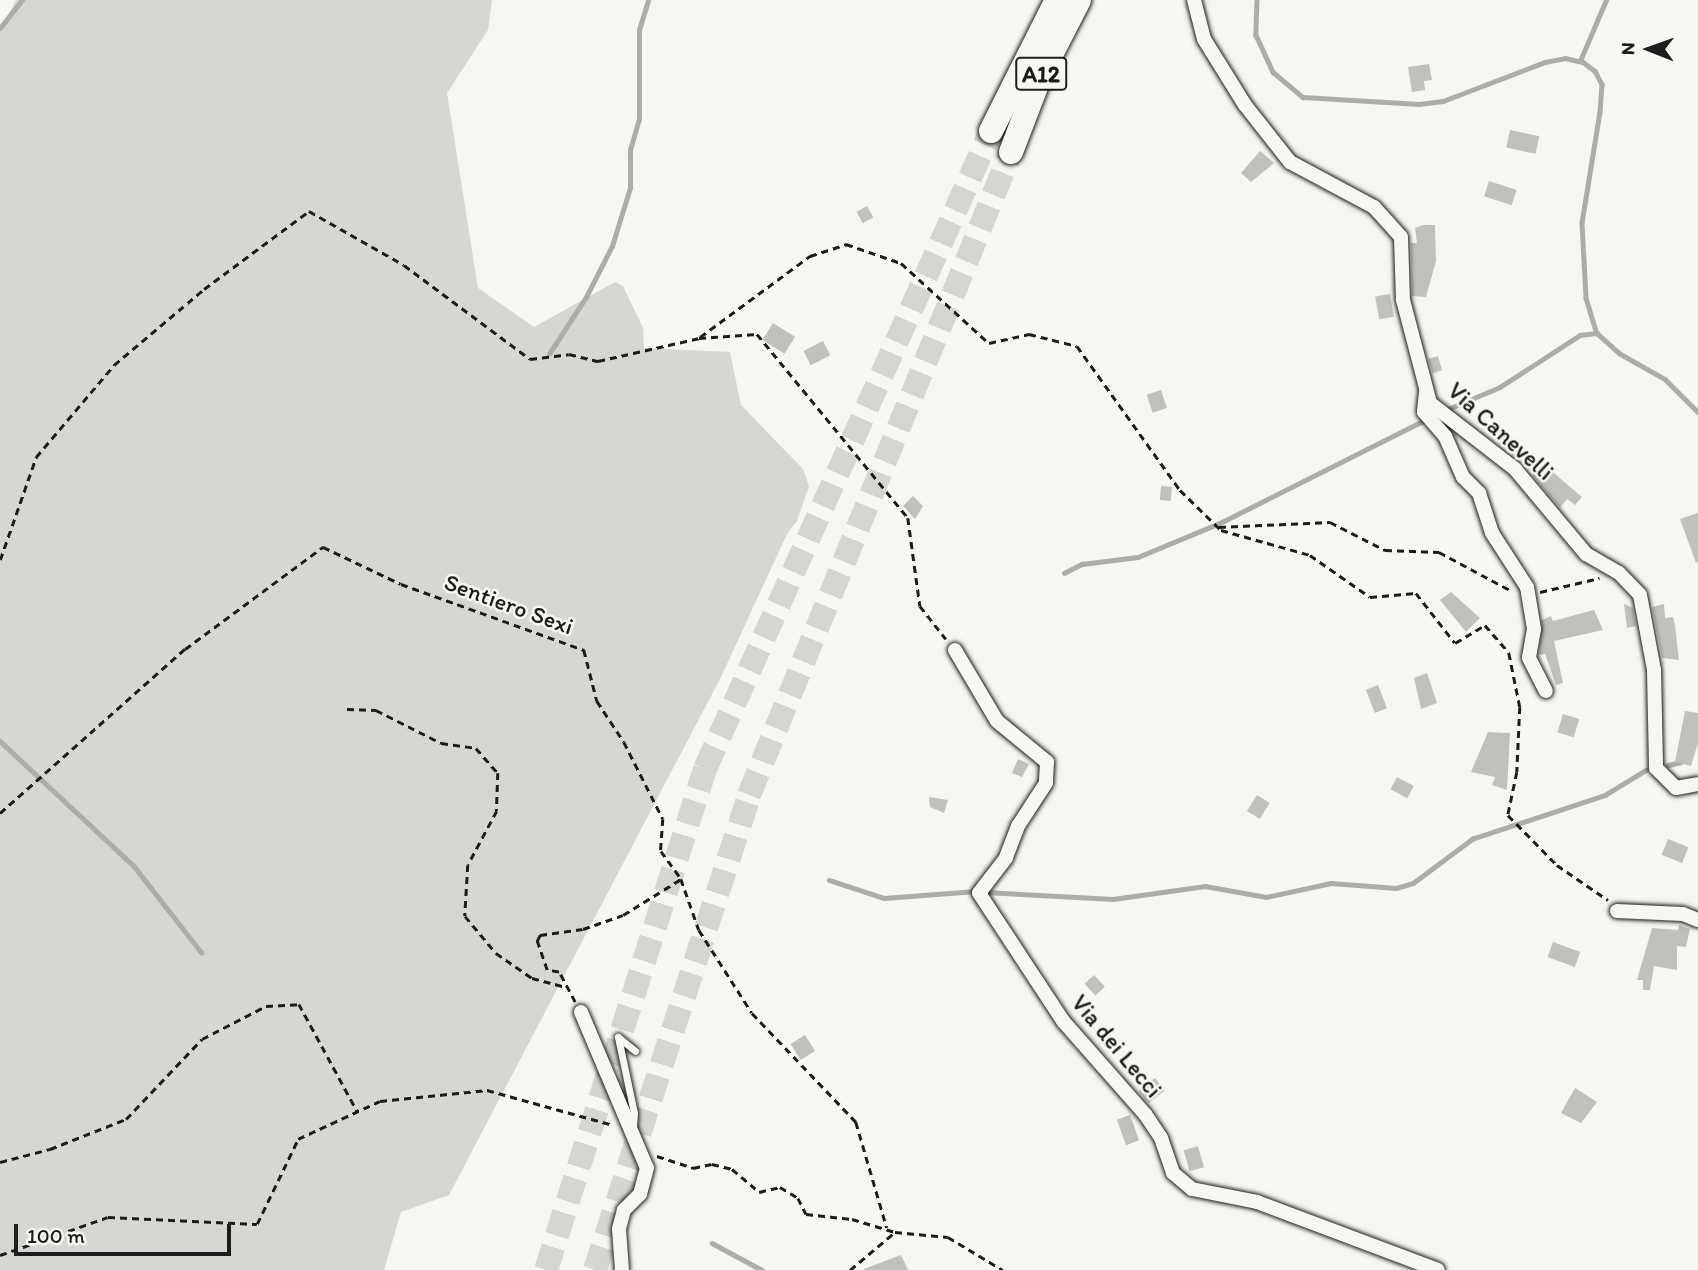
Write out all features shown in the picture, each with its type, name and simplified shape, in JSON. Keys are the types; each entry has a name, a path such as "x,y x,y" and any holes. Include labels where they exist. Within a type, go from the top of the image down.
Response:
{"highway":[{"name":"A12","path":"991,131 1057,0"},
{"name":"A12","path":"1011,152 1041,74 1079,0"}],"street":[{"name":"Via Canevelli","path":"1194,0 1203,40 1245,105 1290,162 1374,207 1401,237 1403,300 1430,403 1515,469 1586,554 1619,573 1640,595 1654,670 1659,774 1676,788 1698,784"},
{"path":"1427,390 1424,412 1445,436 1463,477 1479,493 1492,533 1510,555 1527,595 1534,629 1529,658 1546,691"},
{"name":"Via dei Lecci","path":"955,650 997,721 1047,761 1046,783 1018,825 1006,858 979,893 1063,1021 1145,1114 1161,1138 1173,1173 1192,1189 1257,1202 1438,1270"},
{"path":"1617,911 1683,914 1698,920"},
{"path":"581,1012 647,1168 640,1194 624,1209 619,1229 622,1270"}],"lane":[{"path":"632,1131 634,1113 618,1037 635,1051"}],"path":[{"path":"0,560 36,457 114,365 204,289 309,211 404,265 530,359 569,354 598,361 699,338 757,334 908,518 920,606 955,650"},
{"path":"699,338 810,256 846,244 901,263 989,342 1029,334 1077,346 1180,490 1218,527 1310,555 1370,597 1416,593 1455,643 1485,625 1509,653 1520,707 1517,772 1508,815 1557,865 1606,898 1617,911"},
{"path":"1218,527 1330,522 1385,551 1439,552 1496,585 1527,595 1619,573"},
{"name":"Sentiero Sexi","path":"0,813 185,649 323,548 401,583 584,650 597,701 624,742 663,819 661,850 681,879 699,930 731,985 856,1122 887,1228"},
{"path":"347,709 376,710 441,743 476,748 498,773 497,811 468,865 465,916 496,953 532,978 566,988 559,972 547,970 537,941 540,935 583,929 623,915 681,879"},
{"path":"0,1162 50,1149 126,1119 202,1039 266,1006 299,1004 357,1111"},
{"path":"0,1255 108,1217 257,1224 298,1139 380,1101 487,1090 632,1131 658,1157 693,1168 712,1164 732,1169 760,1192 780,1187 798,1198 806,1214 887,1228 895,1232 948,1237 1003,1270"},
{"path":"850,1270 895,1232"}],"shaded area":[{"path":"16,0 492,0 488,30 447,93 478,288 534,327 615,282 623,286 643,328 644,348 730,352 741,405 803,469 809,486 797,521 787,534 721,677 449,1195 401,1212 384,1270 0,1270 0,30"}],"building":[{"path":"1429,64 1432,80 1424,81 1425,90 1412,92 1408,67"},
{"path":"1510,130 1539,136 1536,154 1506,148"},
{"path":"1260,151 1274,163 1251,182 1241,173"},
{"path":"1489,181 1517,190 1512,205 1484,196"},
{"path":"867,206 873,217 863,223 857,212"},
{"path":"1435,225 1436,261 1426,297 1412,296 1411,243 1417,243 1415,228"},
{"path":"1390,294 1394,317 1379,319 1375,297"},
{"path":"773,323 795,337 784,354 762,340"},
{"path":"823,341 830,355 811,365 803,351"},
{"path":"1438,356 1442,370 1433,373 1428,359"},
{"path":"1161,390 1167,408 1153,413 1147,395"},
{"path":"1542,463 1582,497 1575,505 1567,499 1560,508 1532,475"},
{"path":"1161,486 1172,487 1171,501 1160,500"},
{"path":"913,496 923,506 915,519 903,506"},
{"path":"1698,513 1698,562 1696,563 1680,519"},
{"path":"1451,592 1480,618 1466,632 1440,600"},
{"path":"1624,604 1633,608 1636,626 1627,628"},
{"path":"1664,604 1665,618 1673,617 1679,660 1662,658 1652,607"},
{"path":"1594,610 1603,630 1554,641 1563,683 1556,685 1545,654 1539,655 1542,620 1551,616 1553,621"},
{"path":"1427,673 1437,703 1421,709 1414,678"},
{"path":"1378,685 1387,708 1375,713 1366,690"},
{"path":"1685,711 1698,713 1698,743 1691,766 1675,762"},
{"path":"1563,714 1579,719 1574,737 1557,732"},
{"path":"1488,732 1510,733 1507,790 1492,785 1495,777 1471,772"},
{"path":"1018,759 1029,764 1022,777 1012,773"},
{"path":"1397,777 1414,786 1407,798 1390,789"},
{"path":"1257,795 1270,803 1260,819 1247,811"},
{"path":"929,797 948,800 944,813 930,807"},
{"path":"1668,839 1688,847 1682,863 1662,855"},
{"path":"1679,925 1690,929 1686,947 1677,946 1677,970 1654,966 1650,990 1643,990 1643,980 1637,980 1652,928 1678,930"},
{"path":"1553,942 1580,952 1575,967 1548,957"},
{"path":"1094,975 1105,987 1095,996 1084,984"},
{"path":"805,1035 815,1051 801,1060 791,1044"},
{"path":"1155,1078 1165,1091 1148,1104 1138,1091"},
{"path":"1575,1088 1597,1102 1581,1123 1561,1113"},
{"path":"1130,1115 1139,1140 1126,1145 1117,1120"},
{"path":"1198,1146 1204,1167 1190,1171 1184,1150"},
{"path":"901,1255 908,1270 864,1270 864,1269"}],"waterway":[{"path":"0,28 22,0"},
{"path":"549,354 586,297 612,246 630,188 630,150 639,119 639,30 648,0"},
{"path":"1257,0 1256,35 1273,72 1303,97 1419,104 1443,101 1545,62 1565,58 1583,62 1595,71 1602,84 1582,223 1586,298 1597,333 1619,353 1665,379 1698,412"},
{"path":"1580,61 1606,0"},
{"path":"1448,409 1500,387 1580,335 1597,333"},
{"path":"1064,573 1082,564 1138,557 1222,522 1425,420"},
{"path":"0,741 134,866 202,953"},
{"path":"1668,765 1681,762"},
{"path":"985,892 1113,899 1205,886 1266,897 1331,883 1396,888 1413,883 1472,839 1605,795 1646,770"},
{"path":"829,880 884,898 976,891"},
{"path":"712,1243 762,1270"}],"tunnel":[{"path":"546,1270 705,769 991,131"},
{"path":"595,1270 749,795 1011,152"}]}
